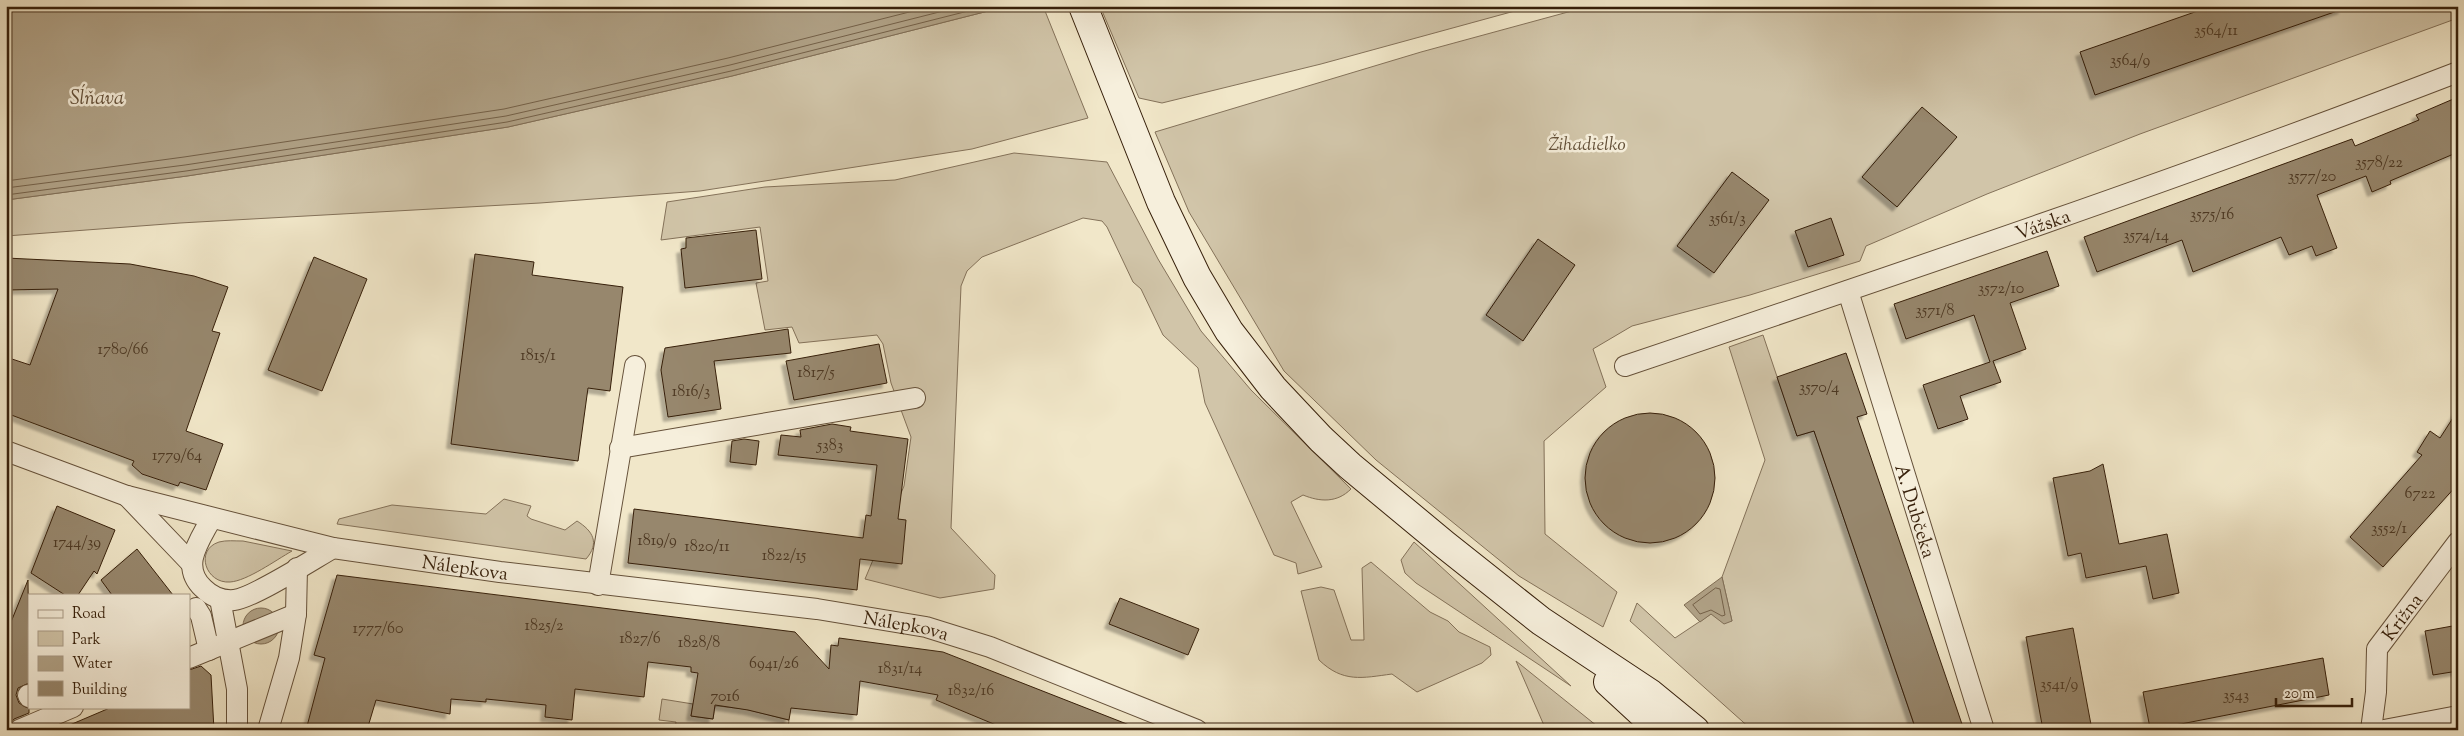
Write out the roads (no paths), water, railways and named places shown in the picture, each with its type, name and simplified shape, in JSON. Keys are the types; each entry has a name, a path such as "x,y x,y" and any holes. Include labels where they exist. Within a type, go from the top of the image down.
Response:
{"main road":[{"path":"1083,6 1161,202 1197,277 1230,331 1273,388 1321,439 1350,466 1541,621 1660,730"},
{"path":"1541,621 1651,694 1695,730"}],"street":[{"name":"Vážska","path":"1625,366 1848,291 2299,133 2458,72"},
{"name":"A. Dubčeka","path":"1848,291 1984,730"},
{"path":"598,584 635,366"},
{"path":"620,448 915,398"},
{"name":"Nálepkova","path":"6,451 127,496 311,544 598,584 817,609 926,627 990,648 1197,730"},
{"path":"127,496 190,562 192,574 208,594 220,599 242,598 333,548"},
{"path":"190,562 211,519"},
{"name":"Krížna","path":"2371,730 2376,692 2377,649 2458,542"},
{"path":"268,730 289,658 289,617 297,568"},
{"path":"220,599 237,638 237,730"},
{"path":"196,608 202,616 209,650"},
{"path":"190,658 289,617"},
{"path":"19,730 30,708"},
{"path":"2384,730 2458,716"}],"water":[{"name":"Sĺňava","path":"6,6 1008,6 732,76 508,127 187,176 6,200"},
{"path":"1722,577 1732,621 1724,624 1711,614 1700,622 1684,605"},
{"path":"261,608 273,614 279,626 273,638 261,644 249,638 243,626 249,614"}],"park label":[{"name":"Žihadielko","path":"1587,143"}]}
